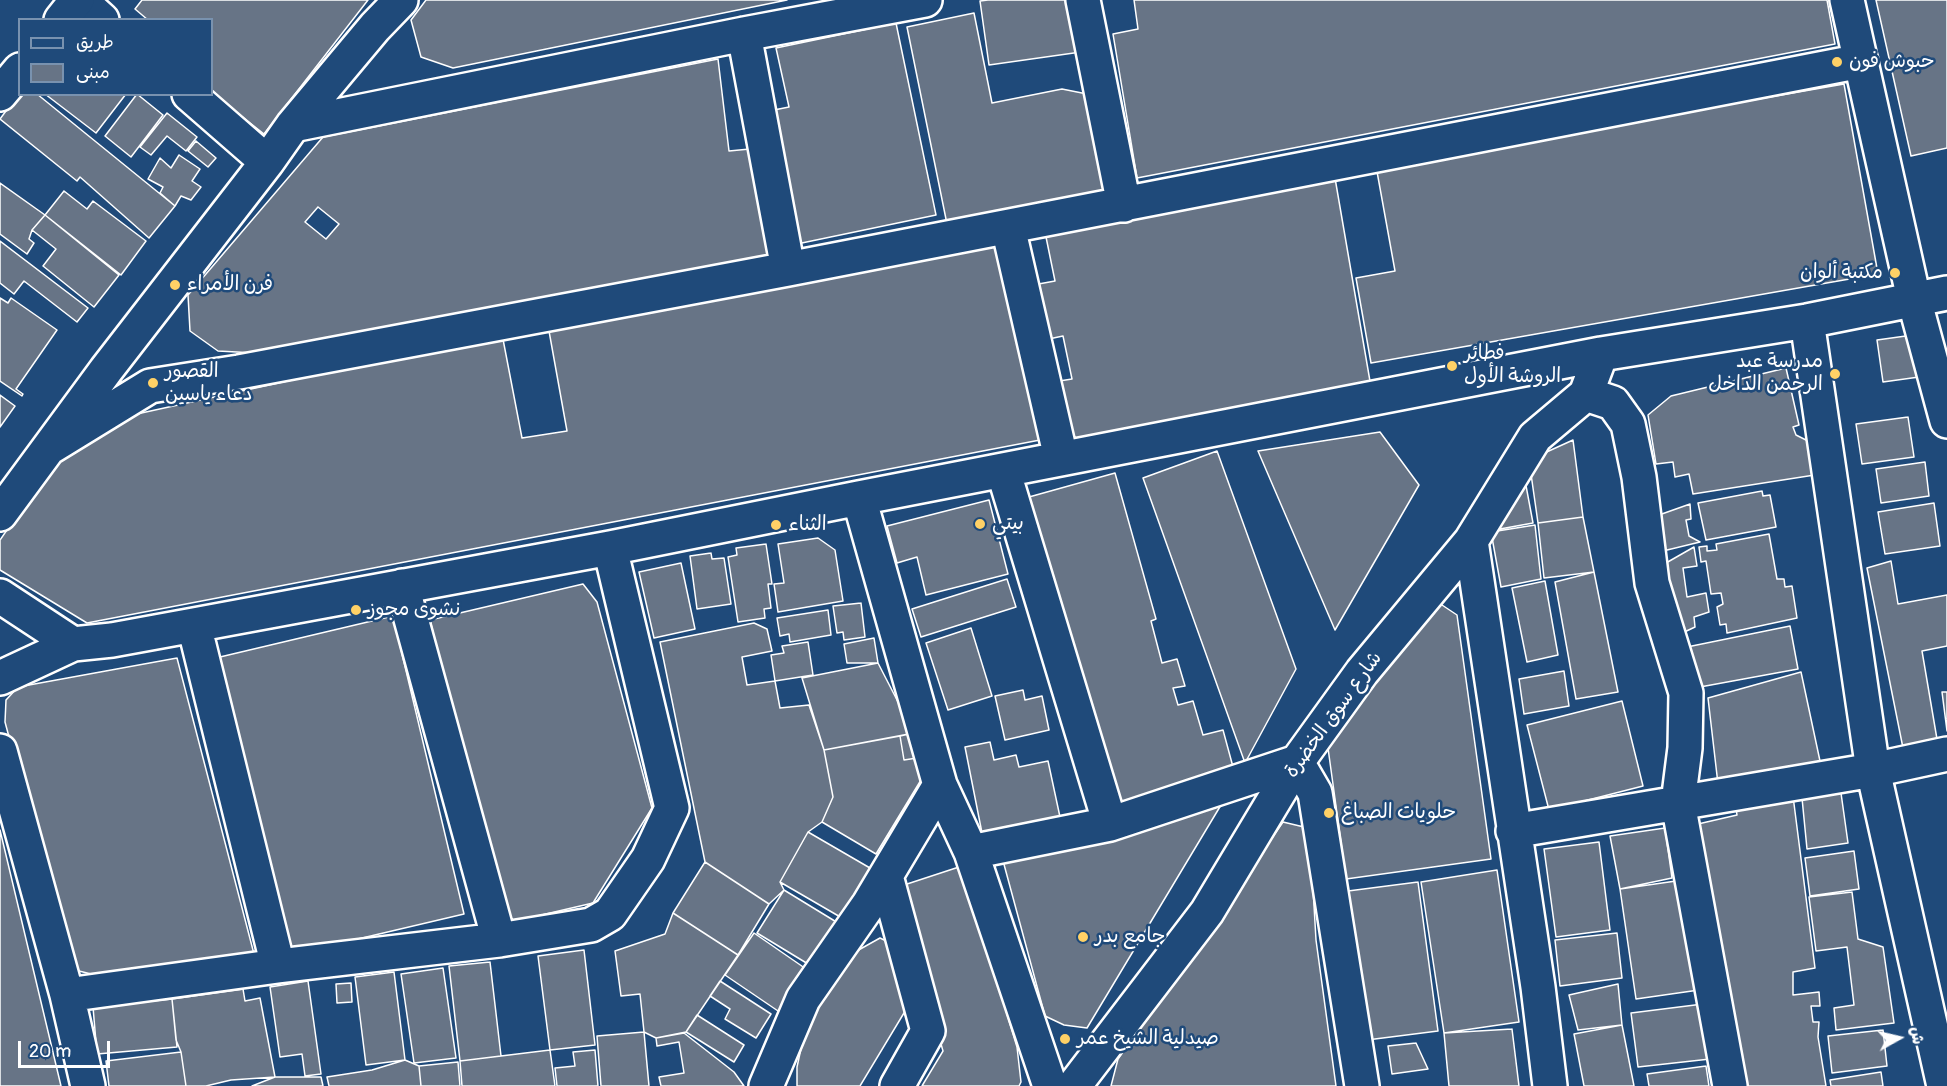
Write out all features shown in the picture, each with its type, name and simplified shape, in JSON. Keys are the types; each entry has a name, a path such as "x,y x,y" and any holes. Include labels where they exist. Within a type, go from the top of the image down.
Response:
{"street":[{"path":"63,18 78,0 100,18"},
{"path":"0,514 106,370 293,125 400,0"},
{"path":"293,125 925,0"},
{"path":"1083,0 1124,205"},
{"path":"1847,0 1914,299 1947,421"},
{"path":"744,34 788,269"},
{"path":"49,448 150,386 239,372 1008,228 1861,61"},
{"path":"0,94 18,72"},
{"path":"191,96 267,162"},
{"path":"1008,228 1062,458"},
{"path":"0,678 73,644 112,640 610,548 1601,354 1807,321 1947,293"},
{"path":"1807,321 1873,770 1944,1086"},
{"name":"شارع سوق الخضرة","path":"1074,1086 1207,912 1297,762 1362,672 1471,541 1535,438 1586,394 1601,354"},
{"path":"1586,394 1613,403 1628,424 1639,477 1652,583 1686,693 1685,748 1678,803 1730,1086"},
{"path":"1003,470 1110,824"},
{"path":"859,498 940,785 971,852 1050,1086"},
{"path":"1471,541 1538,987 1550,1086"},
{"path":"67,995 278,966 499,940 591,925 610,914 648,859 672,808 610,548"},
{"path":"402,585 499,940"},
{"path":"0,596 73,644"},
{"path":"194,625 278,966"},
{"path":"0,751 67,995 88,1086"},
{"path":"1513,831 1873,770 1947,754"},
{"path":"971,852 1110,824 1297,762 1315,793 1362,1086"},
{"path":"766,1086 803,999 869,904 940,785"},
{"path":"886,876 928,1031 897,1086"}],"building":[{"path":"142,0 368,0 264,134 213,94 213,18 146,18 135,9"},
{"path":"426,0 787,0 453,68 421,57 411,20"},
{"path":"1082,0 1088,51 989,65 980,1"},
{"path":"1134,0 1827,0 1835,44 1137,178 1113,34 1138,29"},
{"path":"1876,0 1947,0 1947,148 1911,156"},
{"path":"974,13 992,103 1062,89 1087,94 1107,191 947,224 907,27"},
{"path":"896,23 936,215 797,244 769,111 789,107 776,48"},
{"path":"718,59 729,151 760,148 777,239 764,260 255,353 218,351 190,331 188,295 323,137"},
{"path":"1844,84 1878,274 1371,363 1356,278 1395,271 1376,166"},
{"path":"18,95 39,96 175,206 149,238 80,177 77,181 0,119"},
{"path":"48,96 124,96 96,133"},
{"path":"135,96 139,96 163,115 131,157 105,136"},
{"path":"167,113 197,137 186,151 167,136 151,155 140,147"},
{"path":"196,141 216,158 208,167 188,151"},
{"path":"179,155 200,169 192,181 201,187 191,200 181,196 175,206 160,193 163,187 148,179 160,158 171,168"},
{"path":"1335,178 1371,387 1068,454 1053,382 1072,379 1063,336 1044,340 1033,285 1055,281 1046,237"},
{"path":"0,183 45,215 32,230 29,239 34,243 27,254 0,234"},
{"path":"64,191 87,209 93,201 146,241 121,275 45,215"},
{"path":"318,207 339,224 326,239 305,222"},
{"path":"45,215 119,275 94,307 43,266 56,249 32,230"},
{"path":"0,241 88,308 77,322 24,281 14,294 0,283"},
{"path":"998,241 1040,440 87,623 0,570 0,540 55,460 114,419 502,334 522,438 567,431 549,331"},
{"path":"0,298 8,303 11,298 57,330 16,389 23,394 22,396 0,381"},
{"path":"1913,335 1919,377 1883,382 1877,340"},
{"path":"1786,368 1799,425 1793,427 1796,435 1816,445 1821,474 1693,494 1689,474 1675,477 1673,462 1656,464 1648,415 1671,396"},
{"path":"0,395 15,406 0,427"},
{"path":"1908,417 1914,457 1862,464 1856,424"},
{"path":"1380,432 1419,485 1335,630 1258,451"},
{"path":"1573,440 1583,517 1538,523 1529,460"},
{"path":"1217,451 1296,669 1245,763 1143,478"},
{"path":"1925,462 1929,496 1881,503 1876,469"},
{"path":"1115,473 1156,619 1151,621 1162,663 1177,659 1185,686 1173,688 1178,705 1193,701 1203,735 1223,730 1236,778 1117,811 1029,497"},
{"path":"1524,475 1533,523 1500,529 1498,509"},
{"path":"1762,491 1763,496 1770,495 1776,527 1706,540 1698,503"},
{"path":"989,500 1008,574 926,595 917,557 897,563 887,526"},
{"path":"1934,503 1940,546 1885,554 1878,512"},
{"path":"1690,504 1691,519 1686,520 1689,536 1700,542 1663,551 1659,515"},
{"path":"1583,517 1594,572 1544,578 1538,523"},
{"path":"1535,525 1541,579 1501,587 1491,532"},
{"path":"1769,534 1777,579 1784,579 1785,587 1792,586 1797,618 1727,633 1726,624 1720,625 1717,607 1723,604 1721,593 1711,594 1706,561 1701,562 1699,547 1707,546 1707,551 1717,550 1716,544"},
{"path":"818,538 835,550 843,601 778,612 774,584 784,583 778,544"},
{"path":"766,544 772,584 768,584 771,608 764,609 765,618 738,622 728,557 737,555 736,548"},
{"path":"1694,547 1697,566 1683,568 1687,597 1706,593 1709,612 1694,617 1695,627 1676,636 1666,563"},
{"path":"711,553 712,559 724,558 731,604 697,609 690,556"},
{"path":"1891,561 1898,604 1947,595 1947,646 1922,651 1938,745 1904,753 1867,568"},
{"path":"681,563 695,629 654,638 639,572"},
{"path":"1594,572 1618,692 1576,699 1555,582"},
{"path":"1007,579 1016,607 921,637 912,609"},
{"path":"1545,581 1558,655 1527,662 1512,588"},
{"path":"583,584 597,602 652,808 593,903 503,924 430,620"},
{"path":"1427,595 1457,615 1491,859 1346,879 1328,748"},
{"path":"861,603 865,637 844,640 843,632 837,633 833,606"},
{"path":"828,610 831,635 790,642 789,634 780,636 777,618"},
{"path":"393,616 464,914 290,955 220,657"},
{"path":"754,623 767,629 772,651 742,657 747,685 775,681 780,708 809,705 824,750 833,797 822,822 808,832 780,882 784,890 769,904 705,862 660,642"},
{"path":"1790,626 1798,669 1700,687 1687,647"},
{"path":"971,628 992,696 948,710 926,643"},
{"path":"874,638 878,663 847,663 844,644"},
{"path":"808,642 813,675 775,681 771,655 784,653 782,646"},
{"path":"177,658 254,954 99,976 79,971 67,953 5,722 6,700 18,687"},
{"path":"878,663 914,733 824,750 802,678"},
{"path":"1564,671 1569,706 1524,714 1519,679"},
{"path":"1801,672 1820,761 1718,784 1708,698"},
{"path":"1023,690 1025,700 1042,696 1049,730 1005,740 995,696"},
{"path":"1942,692 1947,692 1947,731"},
{"path":"1622,701 1643,786 1549,810 1527,725"},
{"path":"914,733 917,758 904,760 900,736"},
{"path":"900,736 904,760 917,758 921,780 876,854 822,822 833,797 824,750"},
{"path":"990,742 994,760 1016,755 1019,767 1048,761 1060,817 982,833 965,747"},
{"path":"1841,793 1848,843 1807,849 1802,798"},
{"path":"1793,796 1815,968 1793,972 1793,995 1819,992 1820,1006 1811,1006 1813,1022 1819,1022 1818,1037 1826,1086 1738,1086 1698,824 1737,815 1736,809 1779,804 1778,797"},
{"name":"جامع بدر","path":"1224,800 1087,1028 1064,1025 1045,1016 1002,857"},
{"path":"1283,822 1304,827 1311,853 1316,940 1336,1086 1111,1086 1118,1059"},
{"path":"1665,828 1672,878 1620,889 1610,836"},
{"path":"0,830 61,1086 0,1086"},
{"path":"808,832 870,868 842,918 780,882"},
{"path":"1599,842 1610,930 1556,937 1544,849"},
{"path":"1854,851 1859,889 1810,896 1805,858"},
{"path":"705,862 769,904 738,955 673,913"},
{"path":"962,866 1017,1047 1021,1082 1019,1086 922,1086 943,1051 931,1009 938,1000 901,886"},
{"path":"1497,870 1519,1022 1444,1033 1421,882"},
{"path":"1683,880 1699,990 1636,999 1620,889"},
{"path":"1418,882 1438,1031 1367,1040 1348,891"},
{"path":"784,890 838,923 813,967 757,933"},
{"path":"1852,892 1858,939 1883,947 1894,1023 1836,1030 1834,1008 1854,1005 1847,947 1816,951 1809,897"},
{"path":"673,913 738,955 686,1032 656,1038 644,1032 640,994 621,996 615,951 665,934"},
{"path":"754,933 809,971 781,1013 725,975"},
{"path":"1617,933 1622,978 1560,986 1555,940"},
{"path":"880,938 903,949 910,1003 860,1086 797,1086 797,1067 807,1021 855,952"},
{"path":"584,950 595,1045 550,1050 538,956"},
{"path":"490,962 501,1056 460,1061 449,966"},
{"path":"443,968 456,1058 414,1063 401,974"},
{"path":"394,972 405,1060 366,1065 355,977"},
{"path":"308,981 321,1074 305,1076 302,1054 280,1057 270,987"},
{"path":"720,981 771,1014 756,1038 725,1019 730,1009 710,996"},
{"path":"351,983 352,1002 337,1003 336,984"},
{"path":"1618,984 1622,1025 1578,1030 1569,995"},
{"path":"243,989 245,1001 260,998 275,1077 231,1080 206,1086 186,1086 181,1052 176,1040 172,999"},
{"path":"172,999 177,1047 97,1054 93,1007"},
{"path":"1703,1004 1710,1059 1638,1067 1631,1013"},
{"path":"697,1015 744,1045 734,1062 686,1032"},
{"path":"1622,1025 1634,1086 1584,1086 1574,1034"},
{"path":"1512,1029 1519,1086 1449,1086 1444,1033"},
{"path":"1883,1030 1887,1066 1832,1073 1828,1036"},
{"path":"644,1032 649,1086 601,1086 597,1036"},
{"path":"684,1033 734,1072 744,1086 661,1086 659,1077 684,1073 679,1042 657,1046 656,1038"},
{"path":"1416,1043 1428,1069 1392,1074 1388,1046"},
{"path":"550,1050 555,1086 462,1086 460,1061"},
{"path":"595,1050 598,1086 557,1086 555,1068 575,1066 573,1052"},
{"path":"181,1052 186,1086 109,1086 106,1061"},
{"path":"405,1060 419,1066 421,1086 329,1086 327,1077 372,1070"},
{"path":"458,1062 460,1086 421,1086 419,1066"},
{"path":"1706,1066 1709,1086 1649,1086 1647,1074"},
{"path":"1881,1072 1883,1086 1831,1086 1830,1080"},
{"path":"275,1077 321,1077 323,1086 252,1086"}],"place":[{"name":"حبوش فون","path":"1837,62"},
{"name":"مكتبة ألوان","path":"1895,273"},
{"name":"فرن اﻷمراء","path":"175,285"},
{"name":"فطائر الروشة الأول","path":"1452,366"},
{"name":"مدرسة عبد الرحمن الداخل","path":"1835,374"},
{"name":"القصور دعاء ياسين","path":"153,383"},
{"name":"بيتي","path":"980,524"},
{"name":"الثناء","path":"776,525"},
{"name":"نشوى مجوز","path":"356,610"},
{"name":"حلويات الصباغ","path":"1329,813"},
{"name":"جامع بدر","path":"1083,937"},
{"name":"صيدلية الشيخ عمر","path":"1065,1039"}]}
